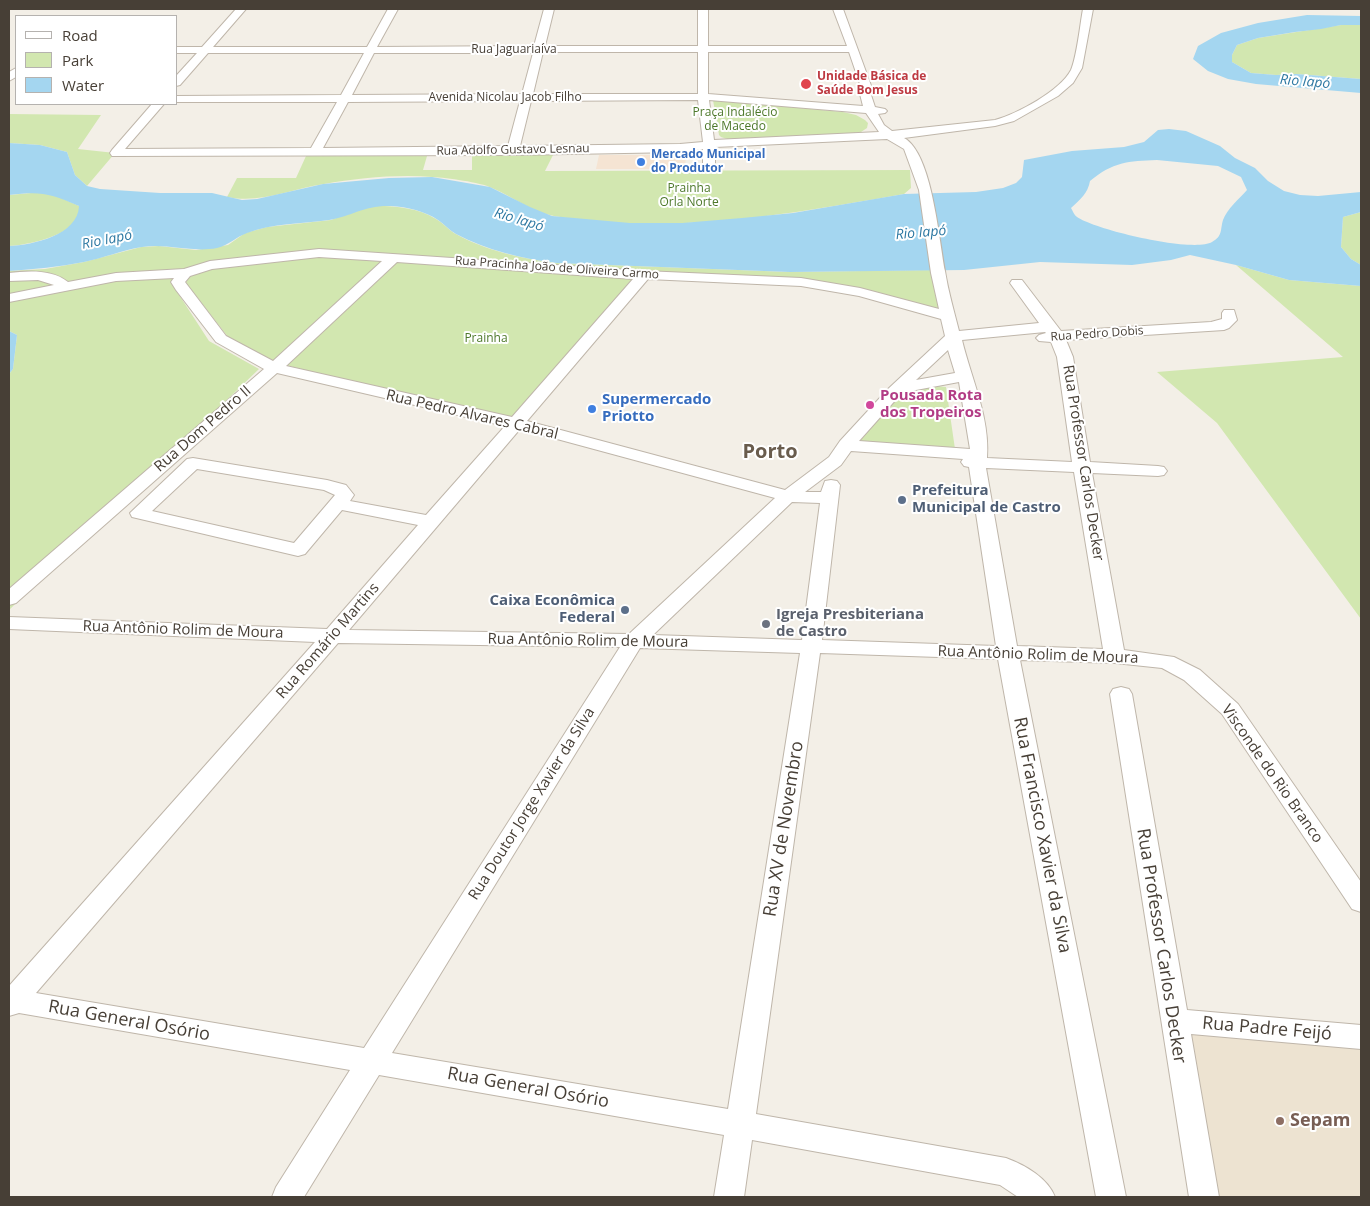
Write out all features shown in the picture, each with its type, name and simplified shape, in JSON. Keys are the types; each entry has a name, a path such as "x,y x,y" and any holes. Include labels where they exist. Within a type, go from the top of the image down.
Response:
{"street":[{"path":"178,81 241,9"},
{"path":"315,152 393,9"},
{"path":"513,151 528,98 549,9"},
{"path":"703,9 703,97 710,144 709,166"},
{"path":"838,9 868,91 866,94 871,112 882,130 906,143 910,148 924,184"},
{"name":"Rua Adolfo Gustavo Lesnau","path":"157,105 116,153 513,151 680,148 710,144 908,134 995,123 1010,119 1054,94 1070,81 1077,68 1088,9"},
{"name":"Rua Jaguariaíva","path":"178,50 852,49"},
{"path":"868,91 873,94 897,127 917,139 923,148 925,160 924,184"},
{"name":"Avenida Nicolau Jacob Filho","path":"178,99 703,97 885,113"},
{"name":"Rua Francisco Xavier da Silva","path":"924,184 938,273 961,372 956,383 975,461 1008,654 1111,1197"},
{"name":"Rua Pracinha João de Oliveira Carmo","path":"9,298 116,277 185,273 210,265 319,253 644,275 801,282 860,292 948,316"},
{"name":"Rua Dom Pedro II","path":"9,599 274,368 396,257"},
{"name":"Rua Pedro Alvares Cabral","path":"185,273 178,282 182,290 222,339 274,368 515,423 788,496"},
{"name":"Rua Romário Martins","path":"10,1002 332,636 644,275"},
{"path":"9,277 51,278 65,286"},
{"name":"Rua Professor Carlos Decker","path":"1017,283 1053,332 1065,357 1082,469 1115,656"},
{"name":"Rua Pedro Dobis","path":"955,341 1053,332 1211,327 1224,325 1230,320 1229,313"},
{"name":"Rua Doutor Jorge Xavier da Silva","path":"287,1197 634,641 788,496 830,473 894,392 928,360 955,341"},
{"path":"928,360 948,362 961,372"},
{"path":"894,392 961,372"},
{"path":"830,473 975,461 1082,469 1158,471"},
{"path":"193,463 327,485 340,489 345,495 338,504 298,550 139,513 193,463"},
{"name":"Rua XV de Novembro","path":"729,1197 811,647 830,473"},
{"path":"338,504 431,522"},
{"name":"Rua Antônio Rolim de Moura","path":"9,624 332,636 634,641 1115,656 1167,662"},
{"name":"Visconde do Rio Branco","path":"1167,662 1192,675 1230,709 1361,902"},
{"name":"Rua Professor Carlos Decker","path":"1121,694 1204,1197"},
{"name":"Rua General Osório","path":"10,1002 739,1124 1006,1172 1040,1197"},
{"name":"Rua Padre Feijó","path":"1174,1021 1361,1037"}],"shaded area":[{"name":"Mercado Municipal do Produtor","path":"599,155 686,155 685,169 596,169"},
{"name":"Sepam","path":"1184,1032 1361,1046 1361,1197 1212,1197"}],"green space":[{"path":"1341,25 1361,25 1361,79 1251,73 1232,62 1232,55 1237,45 1258,38"},
{"name":"Praça Indalécio de Macedo","path":"713,100 843,112 856,115 868,123 867,128 861,132 848,134 727,139 719,135"},
{"path":"9,114 101,115 78,149 115,153 87,186 75,175 67,152 40,145 9,143"},
{"name":"Prainha Orla Norte","path":"472,155 553,155 545,171 910,170 911,188 904,194 774,215 686,223 642,224 598,222 554,216 530,208 487,186 433,177 392,176 364,178 311,186 252,199 227,197 237,178 296,178 306,156 427,156 423,170 472,170"},
{"path":"42,192 55,195 79,206 79,216 68,228 48,238 9,246 9,195"},
{"path":"377,206 400,207 422,212 465,239 491,249 557,263 790,272 934,270 943,310 840,286 320,252 184,272 172,284 209,341 259,369 9,610 9,374 13,369 17,335 9,331 9,271 45,269 84,262 141,247 159,246 196,250 228,245 245,233 267,227 331,220 360,209"},
{"path":"1361,212 1361,265 1351,259 1341,247 1343,217"},
{"name":"Prainha","path":"316,256 637,276 512,421 273,362 228,337 186,283 189,274 214,267"},
{"path":"1236,265 1289,280 1361,286 1361,619 1217,423 1157,372 1343,357"},
{"path":"926,385 946,387 955,449 854,443 908,388"}],"water":[{"name":"Rio Iapó","path":"1307,15 1361,16 1361,25 1341,25 1258,38 1237,45 1232,55 1232,62 1251,73 1361,79 1361,93 1256,84 1228,79 1208,71 1193,59 1198,46 1221,33 1258,23"},
{"name":"Rio Iapó","path":"1158,130 1186,131 1220,146 1235,158 1255,168 1268,181 1284,191 1300,195 1318,196 1361,192 1361,212 1343,217 1341,247 1351,259 1361,265 1361,286 1289,280 1236,265 1190,255 1171,260 1132,265 1040,262 964,270 790,272 557,263 531,259 492,249 456,234 427,214 409,208 391,206 373,207 329,220 257,230 217,248 198,249 151,246 75,264 9,271 9,246 41,241 63,231 77,216 79,206 45,194 9,195 9,143 40,145 67,152 75,175 87,186 100,189 160,193 212,193 242,200 257,199 323,184 389,178 432,177 490,187 552,216 630,223 682,223 793,213 904,194 976,192 1003,188 1016,183 1022,177 1024,160 1072,151 1124,147 1144,142","holes":["1157,160 1218,166 1241,177 1247,190 1227,212 1220,235 1216,240 1202,245 1186,245 1123,234 1087,222 1076,216 1071,208 1085,193 1090,181 1114,166 1138,161"]},
{"path":"9,331 17,335 13,369 9,374"}],"place":[{"name":"Unidade Básica de Saúde Bom Jesus","path":"806,84"},
{"name":"Mercado Municipal do Produtor","path":"641,162"},
{"name":"Pousada Rota dos Tropeiros","path":"870,405"},
{"name":"Supermercado Priotto","path":"592,409"},
{"name":"Prefeitura Municipal de Castro","path":"902,500"},
{"name":"Caixa Econômica Federal","path":"625,610"},
{"name":"Igreja Presbiteriana de Castro","path":"766,624"},
{"name":"Sepam","path":"1280,1121"}],"district":[{"name":"Porto","path":"770,452"}]}
